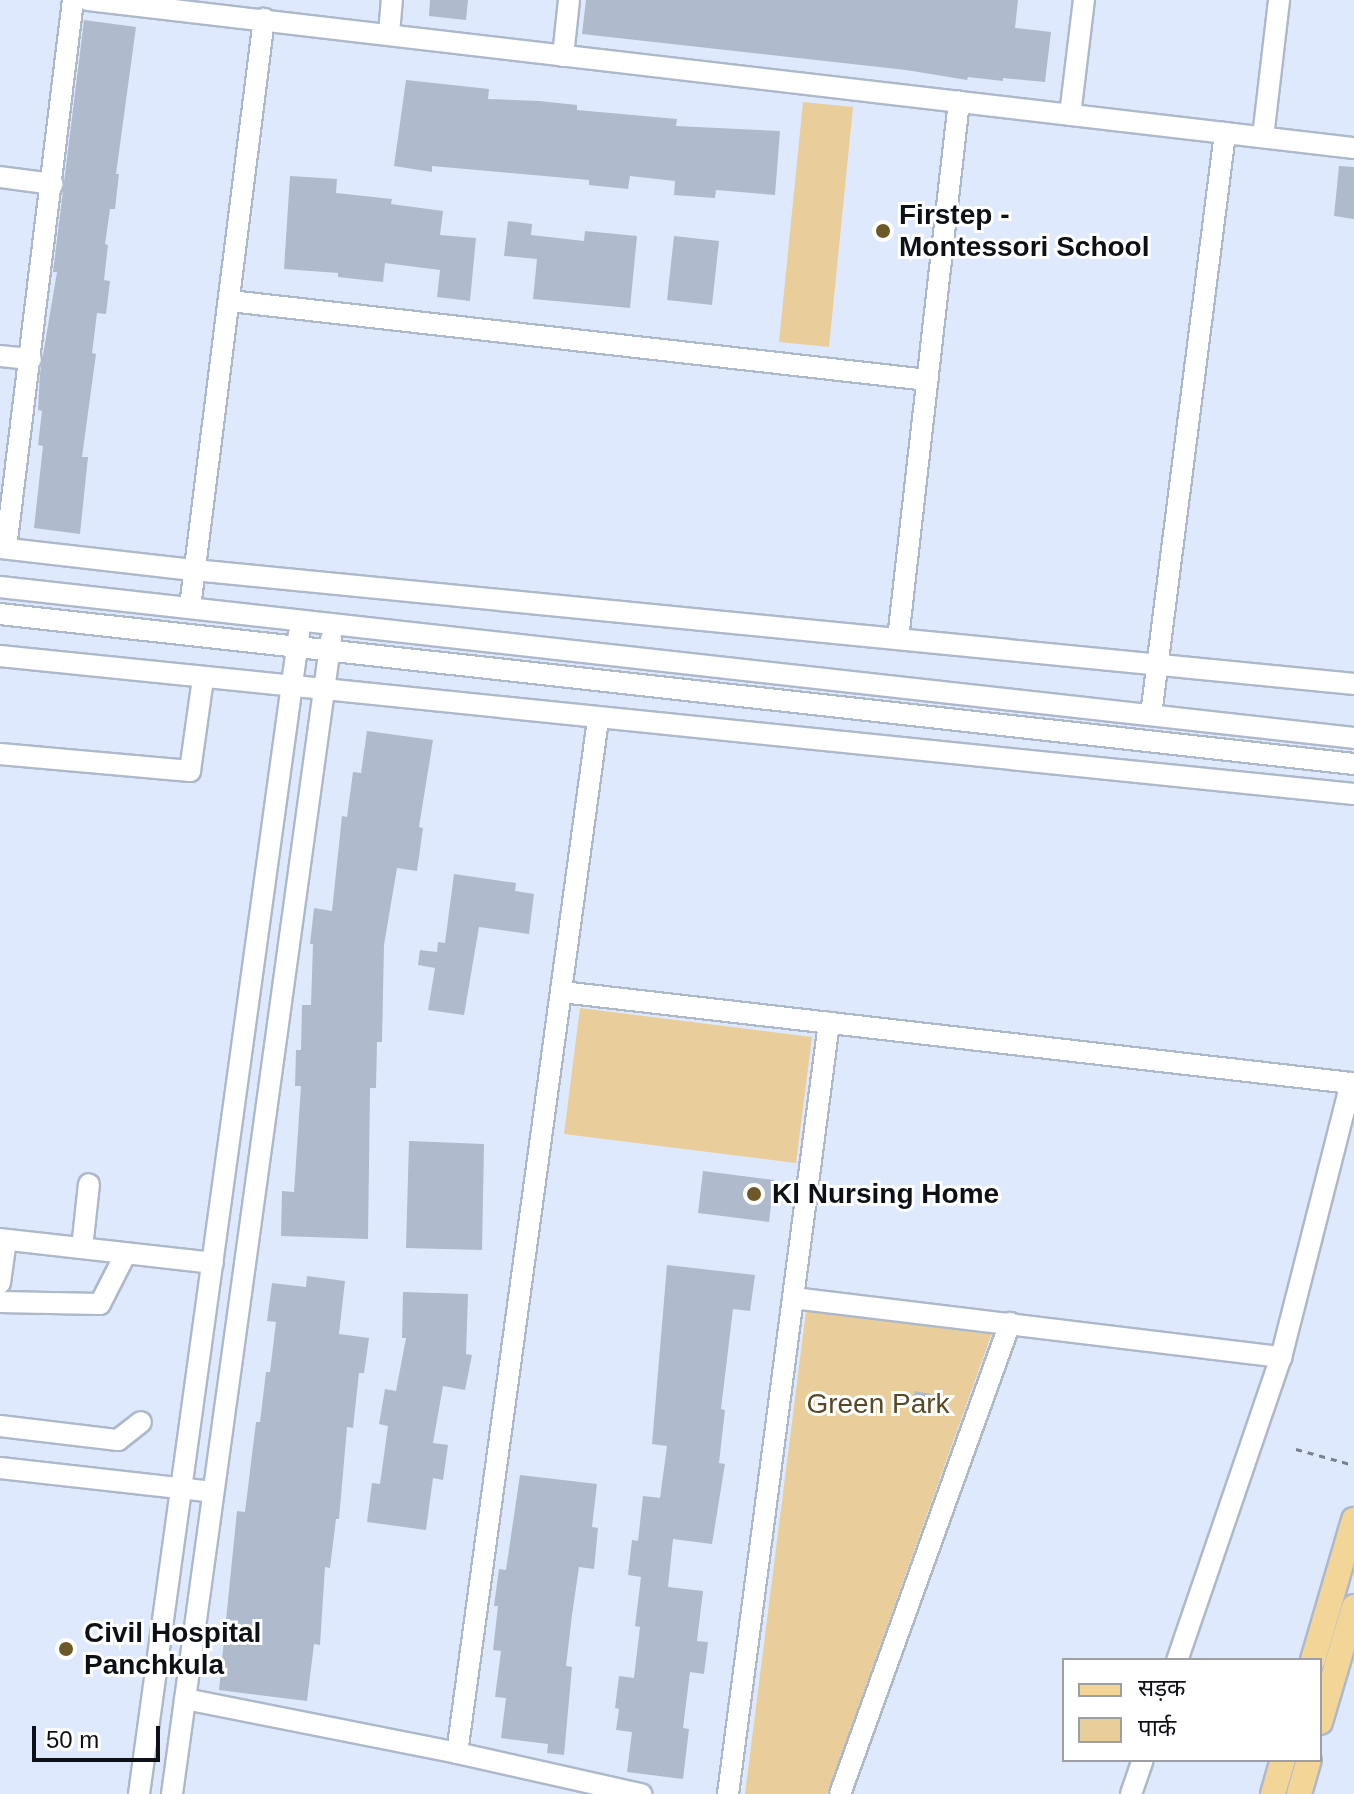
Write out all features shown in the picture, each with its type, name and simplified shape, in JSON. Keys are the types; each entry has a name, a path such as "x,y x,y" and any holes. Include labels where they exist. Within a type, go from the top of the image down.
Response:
{"main road":[{"path":"1314,1658 1354,1520"},
{"path":"1322,1715 1354,1607"},
{"path":"1273,1794 1282,1762"},
{"path":"1299,1794 1308,1762"}],"street":[{"path":"73,0 31,359 3,548 194,570 1354,684"},
{"path":"88,0 1354,148"},
{"path":"389,33 392,0"},
{"path":"563,56 569,0"},
{"path":"1070,115 1084,0"},
{"path":"1263,137 1279,0"},
{"path":"170,633 189,607 264,19"},
{"path":"898,639 959,101"},
{"path":"1151,715 1225,133"},
{"path":"0,177 53,184"},
{"path":"230,301 928,380"},
{"path":"0,356 31,359"},
{"path":"0,587 1354,738"},
{"path":"189,607 200,636"},
{"path":"0,614 1354,764"},
{"path":"139,1794 301,620"},
{"path":"172,1794 333,623"},
{"path":"0,656 1354,794"},
{"path":"0,754 190,771 203,678"},
{"path":"457,1753 598,719"},
{"path":"562,992 1351,1083 1281,1357 1178,1658"},
{"path":"728,1794 829,1023"},
{"path":"82,1248 89,1184"},
{"path":"0,1283 3,1240 213,1263"},
{"path":"0,1302 100,1304 126,1253"},
{"path":"793,1298 1281,1357"},
{"path":"840,1794 1010,1323"},
{"path":"0,1426 118,1440 141,1422"},
{"path":"0,1468 213,1492"},
{"path":"185,1699 457,1753 641,1794"},
{"path":"1131,1794 1142,1762"}],"path":[{"path":"1296,1449 1354,1465"}],"green space":[{"path":"803,102 853,107 829,347 779,342"},
{"path":"580,1008 812,1037 796,1163 564,1134"},
{"name":"Green Park","path":"806,1311 992,1333 827,1794 745,1794"}],"building":[{"path":"430,0 468,0 466,20 429,16"},
{"path":"586,0 1018,0 1015,28 1051,32 1045,82 968,77 967,80 906,70 582,34"},
{"path":"84,20 136,27 116,174 119,174 115,209 110,209 105,244 108,245 104,280 110,281 106,314 97,313 92,353 96,354 82,457 88,457 80,534 34,528 43,446 38,445 42,411 38,410 40,373 57,272 53,272"},
{"path":"406,80 489,89 488,99 577,105 577,110 677,119 676,126 780,131 775,195 716,190 715,198 674,195 675,181 630,176 628,189 589,185 589,180 432,166 432,172 394,166"},
{"path":"1339,166 1354,167 1354,219 1334,216"},
{"path":"290,176 337,179 336,193 392,199 391,204 443,211 440,235 476,238 470,301 437,297 440,270 385,263 383,282 338,277 338,273 284,269"},
{"path":"508,221 532,224 531,235 584,241 585,231 637,236 630,308 533,299 537,259 504,256"},
{"path":"674,236 719,241 712,305 667,300"},
{"path":"367,731 433,740 419,827 423,828 417,871 397,868 384,945 382,1042 377,1042 376,1088 370,1088 368,1239 281,1236 282,1191 294,1192 301,1086 295,1086 296,1050 301,1050 302,1005 311,1005 313,944 310,944 314,908 332,911 342,816 347,817 353,772 361,773"},
{"path":"454,874 516,883 515,891 534,894 529,934 479,927 464,1015 428,1010 435,968 418,965 420,950 437,952 438,942 445,943"},
{"path":"409,1141 484,1144 482,1250 406,1248"},
{"path":"703,1171 774,1180 769,1222 698,1213"},
{"path":"667,1265 755,1275 750,1311 733,1309 721,1409 725,1410 719,1463 725,1464 712,1544 673,1539 668,1587 703,1591 697,1641 708,1642 704,1674 690,1672 683,1728 689,1729 683,1779 627,1772 632,1732 616,1730 619,1709 615,1708 619,1676 634,1678 640,1627 635,1626 641,1577 628,1575 632,1540 638,1541 643,1496 660,1498 667,1446 652,1444"},
{"path":"307,1276 345,1281 339,1334 369,1338 364,1373 359,1373 353,1428 347,1427 339,1519 336,1519 330,1568 325,1567 320,1645 314,1644 307,1701 219,1690 237,1511 245,1512 256,1422 260,1422 266,1372 270,1372 276,1322 267,1321 272,1283 306,1287"},
{"path":"403,1292 468,1294 466,1354 472,1355 465,1390 443,1386 433,1443 448,1445 443,1480 433,1478 426,1530 367,1522 372,1483 380,1484 388,1426 379,1424 385,1389 396,1391 406,1338 402,1338"},
{"path":"915,1391 931,1394 929,1411 911,1408"},
{"path":"520,1475 597,1484 592,1527 598,1528 594,1569 579,1567 572,1615 566,1666 572,1667 564,1755 547,1753 548,1744 501,1738 506,1698 495,1697 501,1651 493,1650 498,1606 494,1606 499,1569 506,1570"}],"place":[{"name":"Firstep - Montessori School","path":"883,231"},
{"name":"Kl Nursing Home","path":"754,1194"},
{"name":"Civil Hospital Panchkula","path":"66,1649"}]}
